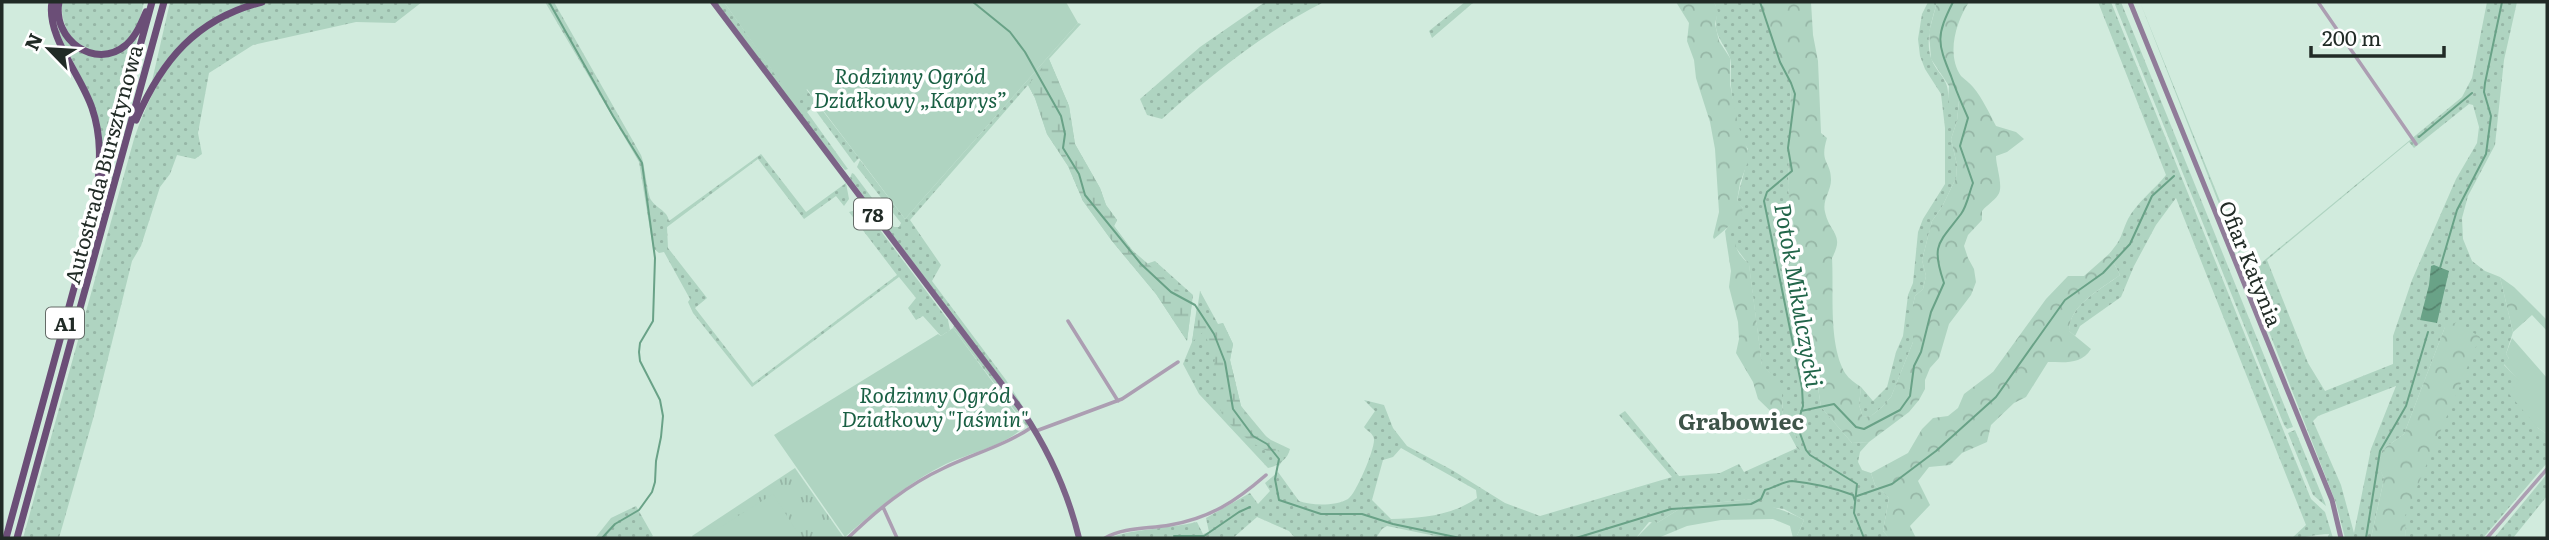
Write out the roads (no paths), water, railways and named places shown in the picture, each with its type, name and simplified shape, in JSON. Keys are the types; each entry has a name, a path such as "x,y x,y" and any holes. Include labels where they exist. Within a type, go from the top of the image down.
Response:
{"highway":[{"path":"52,2 51,15 55,32 88,97 98,131 100,160 95,216"},
{"path":"59,2 59,21 68,40 82,50 99,54 117,51 130,41 151,2"},
{"name":"Autostrada Bursztynowa","path":"6,538 151,2"},
{"name":"Autostrada Bursztynowa","path":"17,538 164,2"},
{"path":"126,143 150,89 164,67 183,46 215,21 239,9 262,2"}],"main road":[{"name":"78","path":"713,2 1034,429 1065,491 1079,538"}],"street":[{"name":"Ofiar Katynia","path":"2130,2 2332,500 2341,538"},
{"path":"2318,2 2416,144"},
{"path":"1068,321 1118,401"},
{"path":"848,538 902,492 930,475 1034,429 1118,401 1178,362"},
{"path":"2487,538 2547,469"},
{"path":"1105,538 1117,533 1206,517 1235,500 1266,475"},
{"path":"883,507 897,538"}],"water":[{"path":"2431,266 2449,271 2437,323 2420,320"}],"waterway":[{"path":"549,2 642,163 655,258 653,321 640,343 639,352 640,361 660,400 663,416 655,482 652,492 639,510 615,524 602,538"},
{"path":"973,2 1010,32 1025,52 1061,116 1065,134 1063,148 1079,174 1085,195 1141,264 1171,292 1195,305 1214,334 1225,362 1233,409 1253,436 1267,444 1279,459 1275,479 1279,500 1321,514 1362,514 1393,524 1460,538"},
{"name":"Potok Mikulczycki","path":"1760,2 1780,62 1795,94 1788,148 1792,171 1767,192 1764,201 1802,388 1803,406 1797,425 1810,455 1857,484 1854,513 1864,538"},
{"path":"1801,411 1834,404 1856,427 1864,429 1900,410 1910,396 1914,366 1921,352 1931,312 1944,283 1938,260 1939,246 1963,211 1973,183 1960,146 1968,118 1946,64 1940,39 1953,2"},
{"path":"2440,268 2457,210 2486,154 2491,116 2484,92 2502,2"},
{"path":"2419,137 2472,93"},
{"path":"1857,496 1892,484 1936,451 1996,397 2065,300 2103,273 2130,244 2152,196 2174,176"},
{"path":"2366,538 2380,451 2406,406 2428,332"},
{"path":"1576,538 1671,509 1751,504 1761,499 1765,490 1789,481 1838,490 1853,495 1855,501"},
{"path":"1174,536 1204,536 1250,507"}],"district":[{"name":"Grabowiec","path":"1741,420"}],"park label":[{"name":"Rodzinny Ogród Działkowy „Kaprys”","path":"910,86"},
{"name":"Rodzinny Ogród Działkowy \"Jaśmin\"","path":"935,405"}]}
